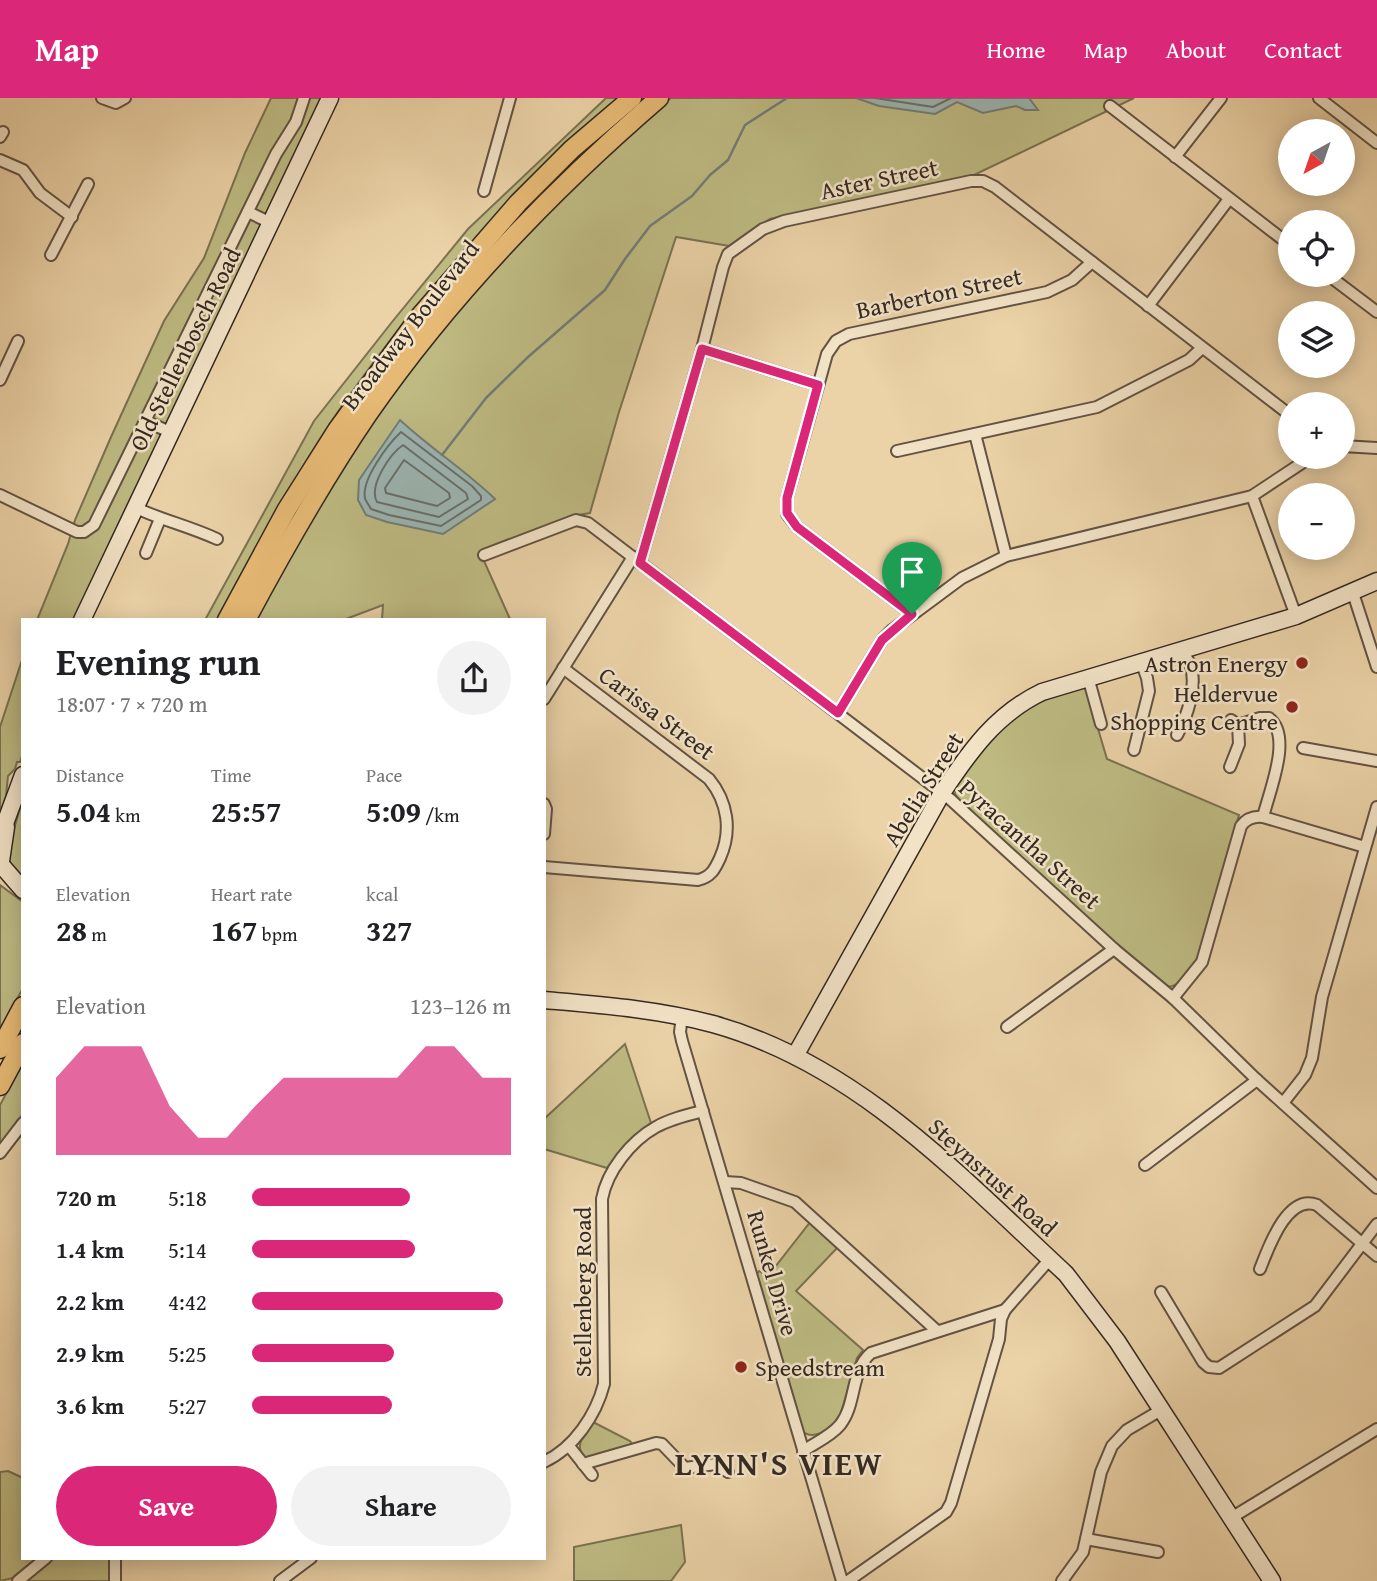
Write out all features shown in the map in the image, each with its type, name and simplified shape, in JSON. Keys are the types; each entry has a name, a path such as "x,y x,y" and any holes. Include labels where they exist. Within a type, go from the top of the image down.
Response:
{"main road":[{"name":"Broadway Boulevard","path":"228,618 287,509 330,440 405,335 518,203 572,149 632,98"},
{"name":"Broadway Boulevard","path":"247,618 322,484 370,412 430,331 521,227 600,149 659,98"},
{"path":"0,1049 21,1010"},
{"path":"0,1086 21,1047"}],"street":[{"path":"102,98 116,103 125,98"},
{"path":"0,495 77,531 89,530 98,518 276,154 296,122 304,98"},
{"name":"Old Stellenbosch Road","path":"83,618 330,98"},
{"path":"484,191 510,98"},
{"path":"1175,157 1221,98"},
{"path":"1319,98 1377,143"},
{"path":"1110,106 1278,237"},
{"path":"0,160 23,170 40,193 72,217"},
{"name":"Aster Street","path":"546,696 637,560 702,349 723,267 728,254 763,229 793,218 971,181 983,181 1278,406"},
{"path":"51,255 88,184"},
{"path":"1148,306 1229,199"},
{"path":"248,212 271,223"},
{"name":"Barberton Street","path":"912,614 797,527 787,513 787,498 831,346 842,336 1046,292 1072,280 1092,262"},
{"path":"1344,287 1377,312"},
{"path":"0,380 18,341"},
{"path":"897,451 1107,404 1189,360 1202,348"},
{"path":"702,349 818,385"},
{"path":"145,421 170,432"},
{"path":"975,434 1006,556"},
{"path":"1355,447 1377,448"},
{"path":"838,713 882,640 912,614 962,578 1006,556 1252,496 1293,469"},
{"path":"1252,496 1296,616"},
{"path":"134,507 216,538"},
{"path":"146,553 160,519"},
{"name":"Pyracantha Street","path":"484,555 580,519 942,793 1154,985 1173,998 1256,1080 1377,1188"},
{"name":"Abelia Street","path":"794,1056 942,793 969,752 1001,717 1042,692 1296,616 1377,581"},
{"path":"1353,593 1377,667"},
{"path":"1177,735 1188,712 1192,683 1191,666 1181,650"},
{"path":"1134,750 1149,691 1141,661"},
{"name":"Carissa Street","path":"546,867 698,880 708,877 715,869 726,844 728,831 721,797 709,779 564,668"},
{"path":"1088,677 1101,724"},
{"path":"1095,699 1108,700"},
{"path":"1230,767 1238,752 1234,723 1266,717 1272,720 1278,730 1280,747 1263,817"},
{"path":"1303,748 1377,761"},
{"path":"21,780 3,830 1,868 21,889"},
{"path":"1283,1103 1308,1067 1322,997 1377,807"},
{"path":"1173,998 1197,971 1206,953 1241,826 1249,818 1263,817 1365,847"},
{"path":"1007,1027 1114,949"},
{"name":"Steynsrust Road","path":"546,1000 643,1009 682,1016 753,1038 794,1056 849,1086 890,1115 1066,1274 1095,1310 1272,1581"},
{"name":"Runkel Drive","path":"682,1016 680,1032 842,1581"},
{"path":"1145,1165 1256,1080"},
{"name":"Stellenberg Road","path":"546,1461 569,1446 592,1413 604,1384 602,1199 608,1176 648,1132 670,1121 703,1111"},
{"path":"0,1153 21,1126"},
{"path":"725,1182 741,1183 787,1198 804,1209 937,1331"},
{"path":"1260,1269 1280,1224 1303,1203 1317,1205 1377,1256"},
{"path":"1161,1292 1203,1362 1209,1367 1219,1368 1315,1306 1377,1224"},
{"path":"848,1581 939,1518 951,1503 1005,1310 1050,1259"},
{"path":"803,1451 841,1424 866,1357 877,1350 1005,1310"},
{"path":"1062,1581 1078,1560 1086,1539 1101,1472 1112,1446 1127,1430 1161,1410"},
{"path":"1231,1518 1377,1429"},
{"path":"583,1464 656,1443 662,1444 685,1468 716,1464 728,1472"},
{"path":"569,1446 592,1475"},
{"path":"1086,1539 1158,1552"},
{"path":"18,1581 44,1560"},
{"path":"114,1560 115,1581"},
{"path":"280,1581 308,1560"}],"shaded area":[{"path":"271,98 323,98 77,618 38,618 75,520 111,437 164,321 204,258 245,153"},
{"path":"606,98 618,98 498,214 390,340 325,431 218,618 206,618 314,421 468,229"},
{"path":"671,98 1134,98 974,175 770,219 729,246 676,237 619,412 590,513 578,515 480,552 510,618 382,618 383,605 349,618 257,618 362,438 410,369 462,304 518,241 608,153"},
{"path":"21,663 21,759 8,776 6,796 0,814 0,727"},
{"path":"1085,685 1107,759 1239,815 1199,956 1189,973 1169,987 1163,986 955,794 956,786 990,737 1034,704"},
{"path":"21,805 21,877 11,870 6,856"},
{"path":"0,885 21,901 21,992 0,1031"},
{"path":"625,1044 651,1123 640,1131 607,1168 546,1150 546,1117"},
{"path":"21,1066 21,1117 0,1145 0,1105"},
{"path":"811,1221 839,1246 796,1291 863,1350 857,1358 840,1416 827,1429 812,1435 802,1431 757,1274 759,1271 768,1276"},
{"path":"593,1422 630,1441 634,1446 586,1458 580,1445"},
{"path":"8,1471 21,1477 21,1560 36,1560 13,1578 0,1581 0,1472"},
{"path":"681,1525 685,1562 671,1581 574,1581 574,1547"},
{"path":"52,1560 111,1560 112,1581 27,1581"}],"water":[{"path":"856,98 1029,98 1038,110 1025,110 1016,106 983,113 957,102 935,114 879,106"},
{"path":"400,420 495,499 443,534 366,515 358,500 359,480"}],"waterway":[{"path":"442,455 486,398 528,357 605,290 650,226 692,196 710,175 728,160 745,125 787,98"}],"place":[{"name":"Astron Energy","path":"1302,663"},
{"name":"Heldervue Shopping Centre","path":"1292,707"},
{"name":"Speedstream","path":"741,1367"}],"district":[{"name":"LYNN'S VIEW","path":"779,1463"}],"route":[{"path":"702,349 818,385 787,498 787,513 797,527 912,614 882,640 838,713 640,563 702,349"}]}
